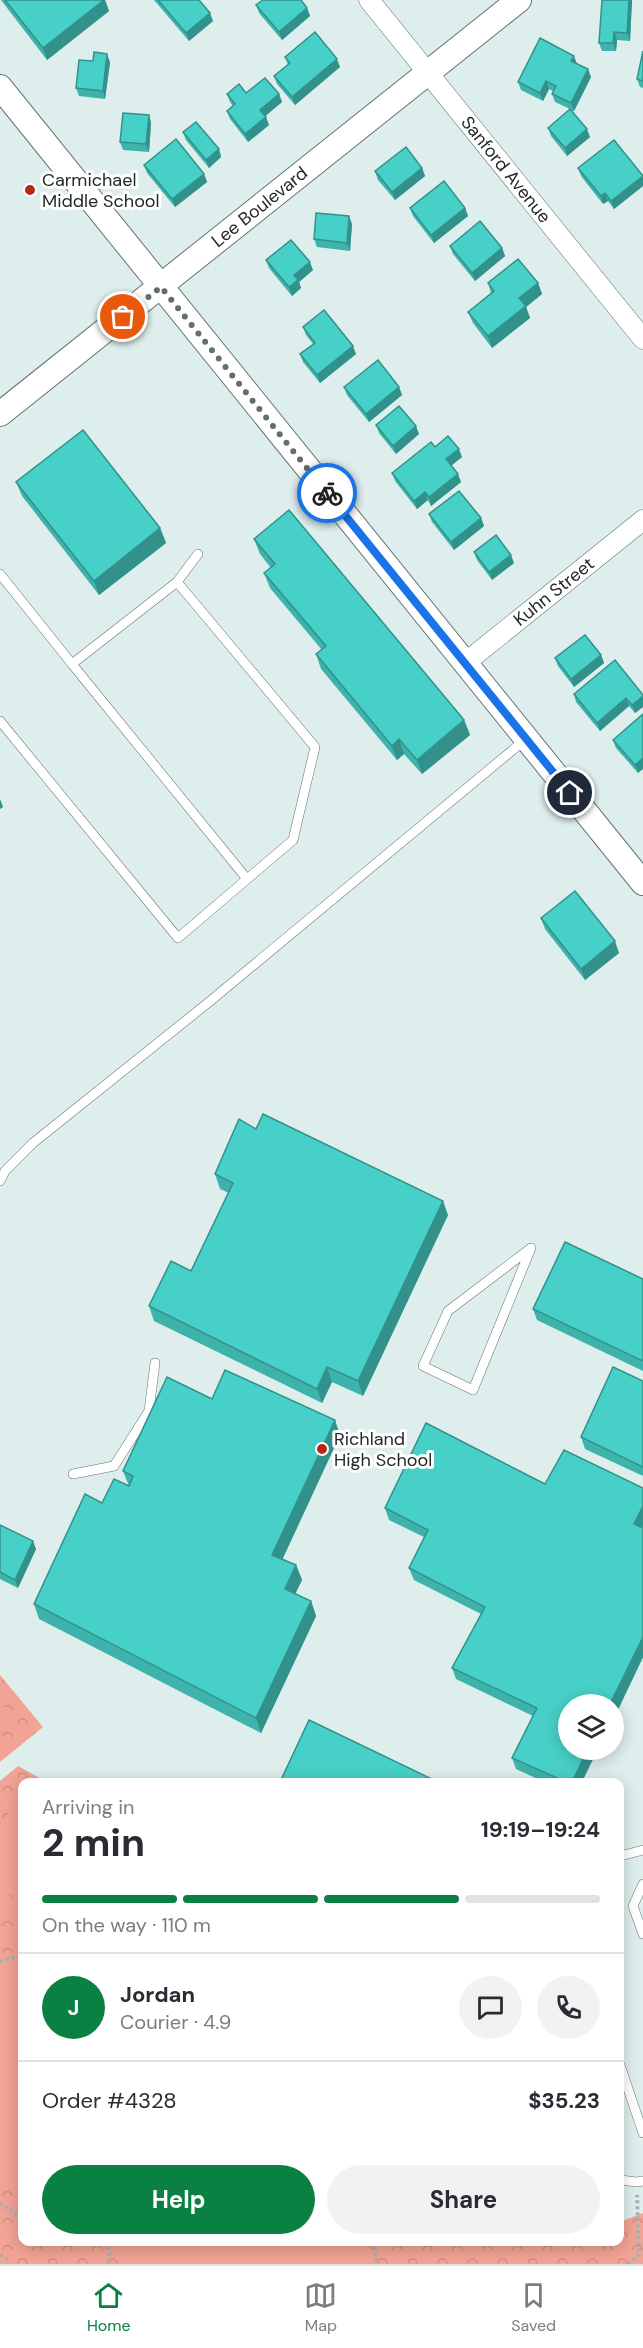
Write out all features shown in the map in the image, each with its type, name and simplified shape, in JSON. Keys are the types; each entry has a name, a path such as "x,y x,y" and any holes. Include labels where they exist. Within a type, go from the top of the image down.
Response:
{"street":[{"name":"Sanford Avenue","path":"369,0 643,339"},
{"name":"Lee Boulevard","path":"0,414 519,0"},
{"path":"0,87 643,883"},
{"name":"Kuhn Street","path":"465,663 643,520"}],"lane":[{"path":"72,664 177,582 198,554"},
{"path":"0,574 247,879"},
{"path":"0,721 178,938 293,840 315,747 177,582"},
{"path":"0,1181 5,1171 33,1143 209,1002 526,739"},
{"path":"531,1248 473,1390 423,1366 448,1311 531,1248"},
{"path":"73,1474 114,1466 149,1411 155,1363"},
{"path":"624,1855 643,1850"},
{"path":"643,1884 633,1906 643,1934"},
{"path":"624,2077 643,2133"},
{"path":"624,2180 640,2182"}],"path":[{"path":"0,1961 18,1957"},
{"path":"639,2264 640,2182"},
{"path":"0,2203 18,2215"},
{"path":"108,2246 111,2264"},
{"path":"374,2246 377,2264"},
{"path":"0,2255 7,2260 8,2264"},
{"path":"628,2264 639,2255"}],"green space":[{"path":"0,1675 43,1727 0,1762"},
{"path":"0,1702 17,1722 0,1735"},
{"path":"18,1766 40,1778 18,1778 18,2246 624,2246 624,2220 643,2213 643,2264 0,2264 0,1781"},
{"path":"14,1789 18,1794 18,1826 0,1804"},
{"path":"0,1820 18,1843 18,1888 0,1903"},
{"path":"18,1965 18,2195 0,2183 0,1969"},
{"path":"121,2246 366,2246 369,2264 124,2264"}],"building":[{"path":"5,0 104,0 43,48"},
{"path":"158,0 199,0 210,13 186,33"},
{"path":"263,0 301,0 307,8 279,32 256,5"},
{"path":"602,0 629,0 627,33 614,32 613,43 599,43"},
{"path":"315,32 337,59 292,97 274,76 290,63 285,57"},
{"path":"540,38 574,56 571,61 588,69 571,103 552,94 556,86 546,81 540,93 518,82"},
{"path":"643,51 643,81 637,79"},
{"path":"94,52 107,54 103,91 76,88 79,60 93,61"},
{"path":"265,78 279,94 260,110 266,117 245,134 227,111 235,104 227,94 239,84 246,93"},
{"path":"570,109 587,129 565,148 548,128"},
{"path":"123,113 149,115 146,144 120,142"},
{"path":"196,122 219,149 206,160 183,132"},
{"path":"176,139 204,174 172,199 144,165"},
{"path":"614,140 643,176 611,201 605,193 601,196 578,168"},
{"path":"406,147 422,168 392,192 375,171"},
{"path":"444,181 465,208 431,235 410,208"},
{"path":"316,213 349,216 347,243 314,239"},
{"path":"480,221 502,248 472,273 450,246"},
{"path":"291,240 310,262 294,275 298,280 289,287 266,260"},
{"path":"518,259 538,283 519,298 526,306 488,336 468,312 494,291 488,283"},
{"path":"324,310 353,346 317,375 300,354 315,343 303,327"},
{"path":"378,360 399,387 366,414 344,387"},
{"path":"399,406 416,426 393,446 376,425"},
{"path":"83,430 160,528 94,581 16,482"},
{"path":"448,436 459,449 446,459 458,474 429,497 425,492 414,501 392,473 431,442 435,447"},
{"path":"459,491 481,518 451,542 429,514"},
{"path":"289,510 464,720 417,760 399,739 392,746 316,654 326,646 264,573 275,564 254,539"},
{"path":"496,535 511,555 489,572 474,552"},
{"path":"585,635 601,655 571,679 555,658"},
{"path":"615,660 643,696 632,705 626,698 597,723 574,694"},
{"path":"643,714 643,758 635,765 613,740"},
{"path":"575,891 615,941 581,969 541,918"},
{"path":"263,1114 443,1201 358,1381 327,1367 317,1389 149,1306 171,1261 191,1271 233,1183 215,1174 239,1119 256,1129"},
{"path":"565,1242 643,1279 643,1361 533,1309"},
{"path":"613,1367 643,1381 643,1467 581,1437"},
{"path":"225,1370 335,1420 272,1555 296,1565 285,1589 311,1601 256,1718 34,1604 85,1494 102,1503 114,1479 129,1486 133,1476 123,1471 167,1377 212,1399"},
{"path":"426,1423 545,1484 564,1450 643,1488 643,1506 634,1524 643,1528 643,1637 615,1694 558,1694 558,1760 583,1760 574,1778 557,1778 512,1758 537,1708 452,1668 485,1607 409,1568 428,1530 385,1508"},
{"path":"0,1525 33,1541 15,1580 0,1572"},
{"path":"309,1720 430,1778 282,1778"}],"way so far":[{"path":"123,317 161,287 327,493"}],"place":[{"name":"Carmichael Middle School","path":"30,190"},
{"name":"Richland High School","path":"322,1449"}],"route":[{"path":"327,493 570,793"}]}
